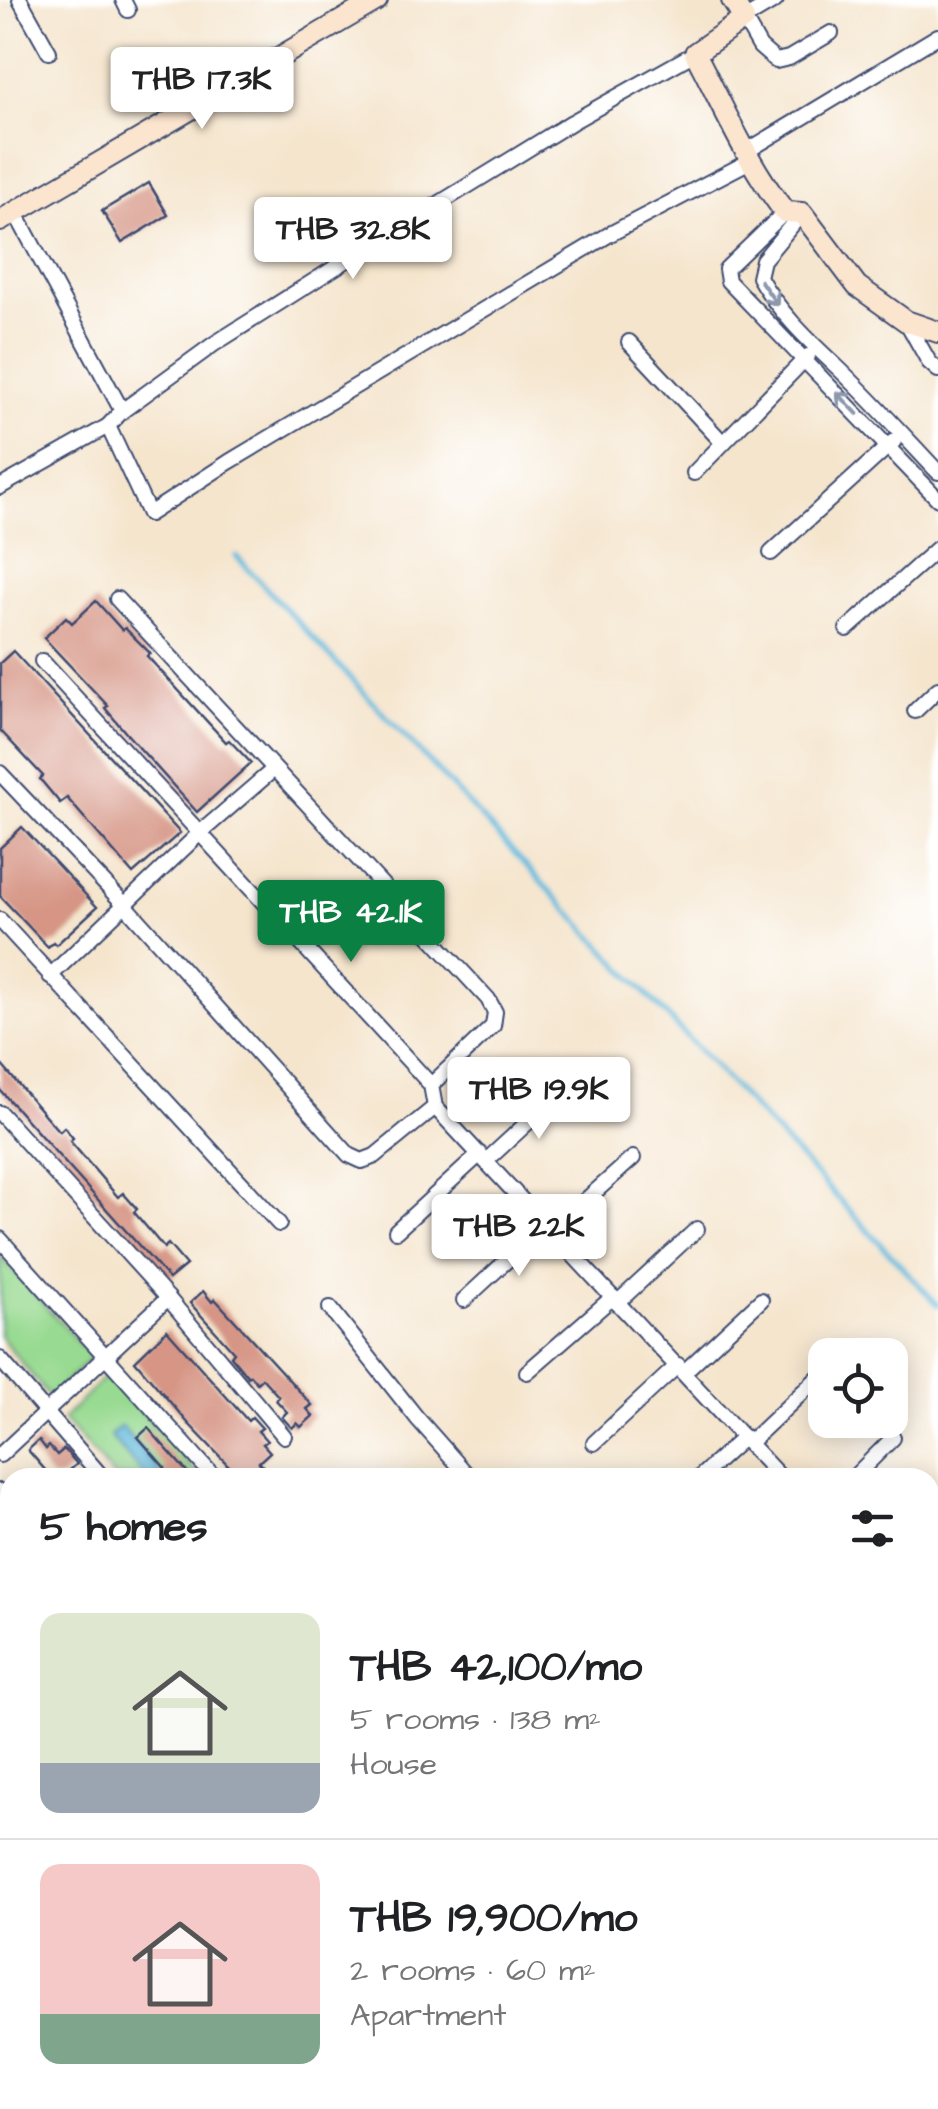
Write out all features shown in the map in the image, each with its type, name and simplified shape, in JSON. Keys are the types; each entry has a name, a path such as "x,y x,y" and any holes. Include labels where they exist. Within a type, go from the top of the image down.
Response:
{"street":[{"path":"20,0 48,52"},
{"path":"122,410 7,217 377,0"},
{"path":"732,0 760,47 776,61 789,58 831,33"},
{"path":"0,487 108,426 122,410 214,344 355,255 572,122 695,53 776,0"},
{"path":"108,426 149,514 610,234 749,156 938,36"},
{"path":"695,53 749,156 794,213 858,286 906,322 938,332"},
{"path":"794,213 764,260 758,277 816,349 938,472"},
{"path":"794,213 726,269 728,281 938,500"},
{"path":"906,322 929,362 938,370"},
{"path":"629,342 723,443"},
{"path":"694,473 816,349"},
{"path":"771,553 901,433"},
{"path":"847,629 938,548"},
{"path":"117,599 488,999 495,1012 494,1026 430,1085"},
{"path":"42,660 430,1085 435,1107 773,1468"},
{"path":"915,712 938,690"},
{"path":"50,976 274,769"},
{"path":"0,773 126,906 349,1155 362,1161 375,1156 435,1107"},
{"path":"0,920 279,1224"},
{"path":"396,1231 562,1090"},
{"path":"0,1114 168,1298 284,1436"},
{"path":"464,1300 633,1158"},
{"path":"527,1372 697,1229"},
{"path":"0,1238 206,1468"},
{"path":"0,1455 168,1298"},
{"path":"594,1443 762,1300"},
{"path":"330,1308 461,1468"},
{"path":"0,1359 94,1468"},
{"path":"711,1468 808,1386"},
{"path":"863,1468 893,1438"}],"green space":[{"path":"0,1256 92,1357 50,1398 0,1336"},
{"path":"108,1373 193,1468 106,1468 63,1419"}],"water":[{"path":"121,1426 158,1468 138,1468 110,1436"}],"building":[{"path":"149,183 168,215 122,243 102,211"},
{"path":"96,601 150,653 147,656 226,742 229,740 251,763 197,812 105,708 108,706 44,638 66,617 72,623"},
{"path":"13,651 180,833 133,874 67,798 60,803 40,779 43,776 0,730 0,663"},
{"path":"22,827 97,907 56,945 53,942 48,947 0,896 0,848"},
{"path":"0,1063 56,1128 60,1131 64,1127 73,1138 70,1141 118,1197 123,1193 164,1248 168,1244 186,1265 169,1279 0,1090"},
{"path":"203,1291 212,1302 215,1299 312,1405 307,1409 313,1416 301,1427 297,1423 290,1426 282,1417 287,1412 276,1400 279,1397 262,1378 257,1383 248,1377 231,1356 234,1352 190,1303"},
{"path":"167,1330 248,1421 252,1417 262,1428 258,1431 270,1452 259,1462 264,1468 225,1468 228,1465 135,1361"},
{"path":"148,1428 183,1468 165,1468 138,1437"},
{"path":"39,1440 57,1455 64,1449 77,1464 72,1468 43,1468 28,1450"}],"waterway":[{"path":"236,556 938,1305"}]}
